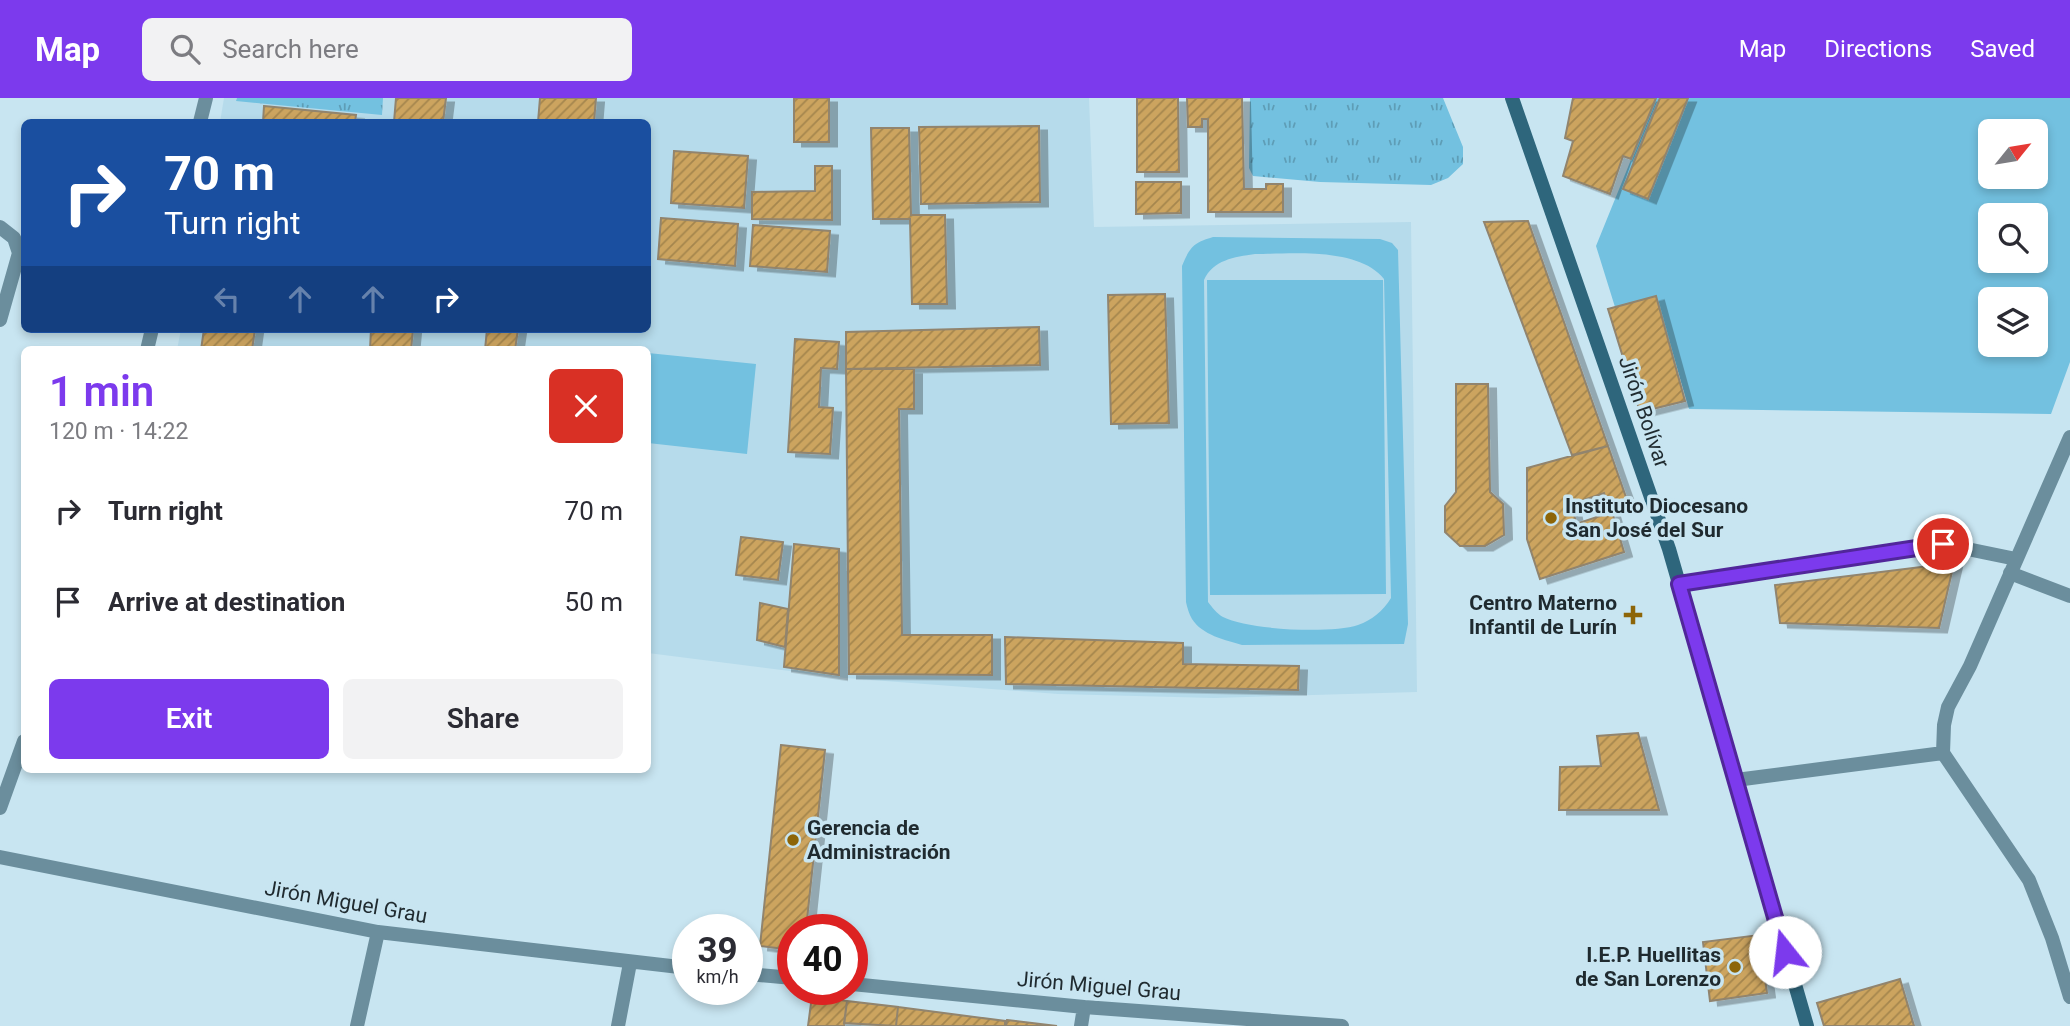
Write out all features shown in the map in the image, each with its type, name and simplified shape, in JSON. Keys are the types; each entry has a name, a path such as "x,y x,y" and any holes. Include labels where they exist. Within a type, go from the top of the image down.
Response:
{"street":[{"path":"201,119 206,98"},
{"name":"Jirón Bolívar","path":"1512,98 1669,549 1807,1026"},
{"path":"0,228 14,238 19,253 0,320"},
{"path":"2070,437 1970,666 1948,707 1943,753 2029,880 2052,938 2070,996"},
{"path":"1679,584 1943,544 2016,559"},
{"path":"2010,573 2070,596"},
{"path":"0,808 21,749"},
{"path":"1736,780 1943,753"},
{"name":"Jirón Miguel Grau","path":"0,857 379,932 672,967"},
{"path":"357,1026 379,932"},
{"path":"618,1026 630,963"},
{"name":"Jirón Miguel Grau","path":"868,986 1084,1007 1342,1026"},
{"path":"1081,1026 1084,1007"}],"shaded area":[{"path":"224,98 1089,98 1094,227 1411,222 1417,692 1214,698 1058,694 845,678 651,653 651,346 178,346 180,333 651,333 651,119 220,119"}],"green space":[{"path":"237,98 383,98 382,115 236,101"},
{"path":"1250,98 1443,98 1463,147 1463,164 1448,178 1431,185 1320,182 1253,176 1249,168"},
{"path":"1656,98 2070,98 2070,362 2051,414 1689,409 1656,296 1615,307 1596,246"},
{"path":"1206,239 1380,239 1392,243 1398,250 1408,624 1404,644 1242,645 1208,633 1196,625 1191,617 1186,602 1182,266 1193,247","holes":["1305,253 1342,257 1373,269 1384,279 1391,598 1372,618 1358,625 1310,630 1270,628 1223,617 1208,602 1204,280 1219,264 1232,258 1255,254"]},
{"path":"1207,280 1383,280 1386,594 1210,595"},
{"path":"651,353 756,364 747,454 651,443"}],"building":[{"path":"396,98 446,98 443,119 394,119"},
{"path":"540,98 596,98 594,119 538,119"},
{"path":"794,98 829,98 829,142 794,142"},
{"path":"1137,98 1178,98 1179,172 1137,172"},
{"path":"1187,98 1242,98 1244,189 1266,189 1266,184 1283,184 1283,212 1208,212 1208,119 1202,119 1202,127 1188,127"},
{"path":"1573,98 1656,98 1631,159 1623,156 1610,194 1563,176 1573,141 1565,138"},
{"path":"1660,98 1688,98 1648,199 1623,189"},
{"path":"264,106 356,115 355,119 263,119"},
{"path":"1039,126 1040,202 921,204 919,127"},
{"path":"871,128 909,128 911,215 945,215 947,304 912,304 910,219 873,219"},
{"path":"674,151 748,156 744,208 671,203"},
{"path":"815,166 832,166 832,220 752,219 752,192 815,191"},
{"path":"1136,182 1181,182 1181,213 1136,214"},
{"path":"661,218 738,224 735,266 658,259"},
{"path":"1528,221 1608,446 1572,455 1484,222"},
{"path":"753,225 830,231 827,272 750,266"},
{"path":"1165,294 1169,423 1111,424 1108,295"},
{"path":"1656,296 1685,401 1640,412 1608,309"},
{"path":"1039,327 1040,365 846,369 846,332"},
{"path":"203,333 254,333 253,346 202,346"},
{"path":"371,333 413,333 411,346 370,346"},
{"path":"487,333 517,333 516,346 485,346"},
{"path":"795,339 839,342 837,369 821,368 819,407 833,408 830,454 788,452"},
{"path":"846,369 914,369 914,409 899,409 902,635 992,635 992,675 849,674"},
{"name":"Instituto Diocesano San José del Sur","path":"1456,384 1488,384 1490,492 1503,504 1504,535 1485,546 1460,546 1445,532 1445,506 1456,492"},
{"name":"Instituto Diocesano San José del Sur","path":"1608,446 1627,500 1608,506 1604,493 1572,504 1576,524 1612,512 1624,552 1540,579 1527,539 1527,468"},
{"path":"741,537 783,542 778,580 736,575"},
{"path":"794,544 839,549 839,675 784,667"},
{"path":"1954,563 1939,628 1780,623 1775,585"},
{"path":"760,603 788,609 785,647 757,640"},
{"path":"1005,637 1183,643 1183,664 1299,666 1298,690 1006,684"},
{"path":"1638,733 1659,810 1559,810 1560,767 1601,766 1597,736"},
{"name":"Gerencia de Administración","path":"781,745 825,750 808,914 777,914 777,948 763,946 763,917"},
{"name":"I.E.P. Huellitas de San Lorenzo","path":"1759,935 1767,993 1710,1001 1703,942"},
{"path":"1900,979 1914,1026 1824,1026 1817,1003"},
{"path":"868,1003 898,1007 896,1026 844,1023 846,1005"},
{"path":"811,1005 847,1005 844,1026 808,1026"},
{"path":"898,1007 1005,1021 1005,1026 896,1026"},
{"path":"1007,1020 1057,1026 1006,1026"}],"place":[{"name":"Instituto Diocesano San José del Sur","path":"1551,518"},
{"name":"Centro Materno Infantil de Lurín","path":"1633,615"},
{"name":"Gerencia de Administración","path":"793,840"},
{"name":"I.E.P. Huellitas de San Lorenzo","path":"1735,967"}],"route":[{"path":"1785,952 1679,584 1943,544"}]}
